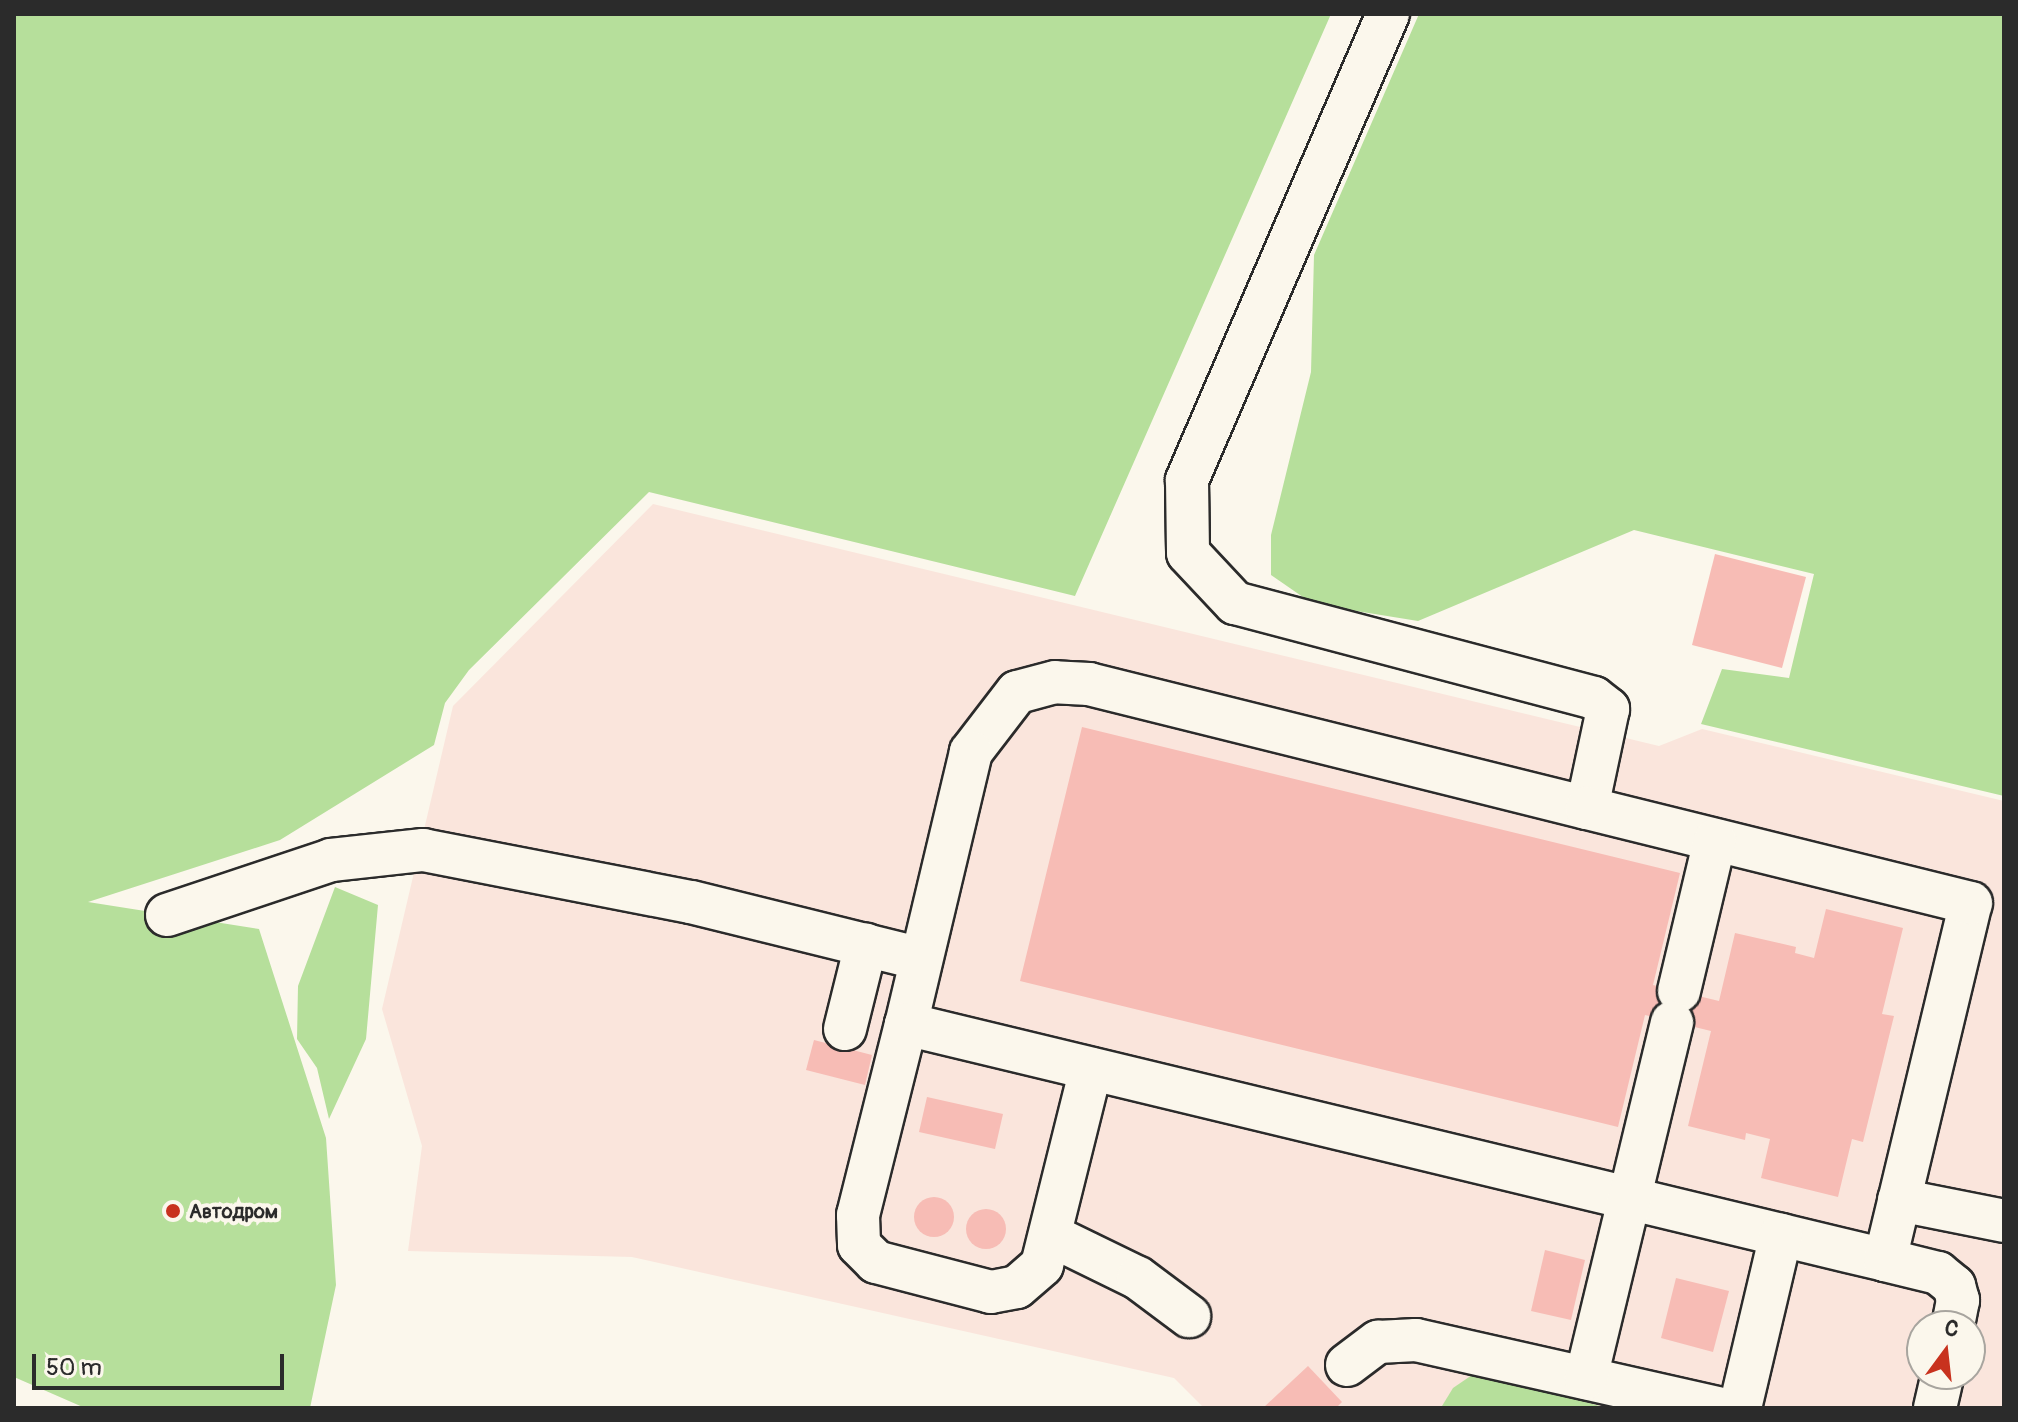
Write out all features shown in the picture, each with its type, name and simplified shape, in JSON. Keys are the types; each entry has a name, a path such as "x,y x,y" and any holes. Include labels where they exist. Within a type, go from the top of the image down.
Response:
{"lane":[{"path":"1388,14 1187,480 1188,553 1235,603 1594,698 1608,709 1587,808"},
{"path":"1091,1069 1052,1236 1042,1265 1017,1287 991,1292 876,1262 859,1245 858,1215 971,752 1017,692 1055,682 1089,684 1971,903 1885,1260"},
{"path":"1586,1378 1715,840"},
{"path":"167,915 331,860 423,850 691,902 921,959"},
{"path":"845,1029 866,945"},
{"path":"906,1024 1938,1273 1954,1286 1958,1300 1956,1310"},
{"path":"1899,1200 2004,1221"},
{"path":"1740,1408 1781,1235"},
{"path":"1052,1236 1138,1278 1189,1316"},
{"path":"1347,1365 1378,1342 1405,1339 1717,1408"}],"shaded area":[{"path":"653,504 1659,746 1702,729 2004,801 2004,1408 1204,1408 1174,1378 632,1257 408,1251 422,1146 382,1009 453,706"}],"green space":[{"path":"14,14 1331,14 1075,596 649,492 469,670 445,703 434,745 280,840 88,902 259,929 326,1138 336,1285 310,1408 85,1408 14,1377"},
{"path":"1419,14 2004,14 2004,796 1701,724 1722,669 1789,678 1814,574 1634,530 1418,621 1313,604 1271,575 1271,535 1311,372 1314,255"},
{"path":"335,887 378,905 366,1039 329,1119 317,1068 297,1039 298,986"},
{"path":"1475,1373 1509,1379 1606,1408 1442,1406 1453,1388"}],"building":[{"path":"1715,554 1806,577 1782,668 1692,645"},
{"path":"1082,727 1680,873 1653,985 1719,1001 1735,933 1796,947 1795,953 1814,958 1826,909 1903,928 1882,1014 1894,1016 1863,1142 1852,1139 1838,1197 1761,1178 1770,1139 1746,1133 1745,1140 1688,1126 1711,1031 1645,1015 1618,1127 1020,981"},
{"path":"814,1040 872,1055 865,1085 806,1070"},
{"path":"927,1097 1003,1114 995,1149 919,1132"},
{"path":"934,1197 948,1203 954,1217 948,1231 934,1237 920,1231 914,1217 920,1203"},
{"path":"986,1209 1000,1215 1006,1229 1000,1243 986,1249 972,1243 966,1229 972,1215"},
{"path":"1545,1250 1585,1260 1571,1320 1531,1311"},
{"path":"1676,1278 1729,1291 1713,1352 1661,1338"},
{"path":"1308,1366 1342,1402 1336,1408 1263,1408"}],"place":[{"name":"Автодром","path":"173,1211"}]}
